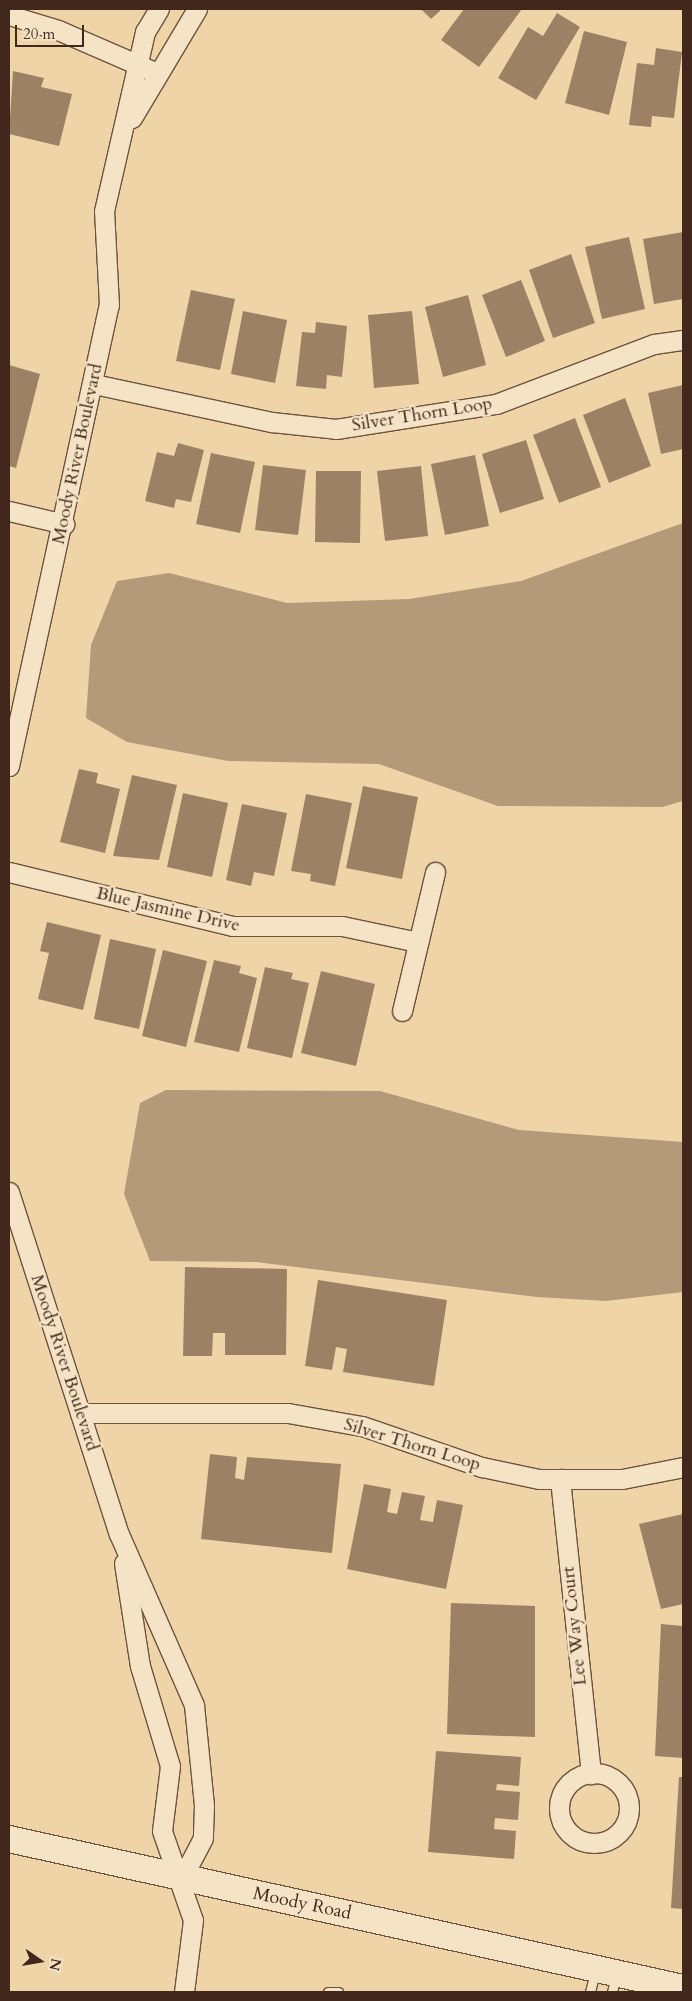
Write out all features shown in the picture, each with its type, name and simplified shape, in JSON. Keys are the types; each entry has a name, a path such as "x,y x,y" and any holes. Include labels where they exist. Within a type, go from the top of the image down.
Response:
{"street":[{"name":"Moody River Boulevard","path":"9,766 64,524 109,306 104,211 145,32 160,9"},
{"name":"Moody River Boulevard","path":"120,139 157,73 197,9"},
{"path":"22,15 157,73"},
{"name":"Silver Thorn Loop","path":"94,384 272,422 336,429 424,419 496,404 654,344 683,340"},
{"path":"9,511 64,524"},
{"name":"Blue Jasmine Drive","path":"9,872 232,926 342,926 418,942"},
{"path":"402,1010 436,872"},
{"name":"Moody River Boulevard","path":"9,1192 119,1534 170,1655 194,1705 204,1805 203,1838 182,1878"},
{"name":"Silver Thorn Loop","path":"80,1412 288,1413 362,1426 482,1467 560,1479 622,1479 683,1467"},
{"name":"Lee Way Court","path":"560,1479 591,1774"},
{"name":"Moody River Boulevard","path":"119,1534 140,1666 170,1766 162,1831 182,1878"},
{"path":"140,1666 170,1655"},
{"name":"Moody Road","path":"9,1839 182,1878 604,1982 683,1988"},
{"path":"182,1878 193,1920 184,1992"}],"lane":[{"path":"328,1992 338,1992"}],"shaded area":[{"path":"683,523 683,801 662,807 498,806 379,764 228,761 127,742 86,718 91,645 117,581 169,573 287,603 409,599 521,581"},
{"path":"166,1090 380,1091 519,1130 683,1142 683,1292 606,1301 537,1297 256,1262 150,1261 124,1194 140,1103"}],"building":[{"path":"421,9 442,9 431,19"},
{"path":"464,9 522,9 479,67 441,40"},
{"path":"557,13 580,27 536,100 498,78 528,27 543,36"},
{"path":"584,31 627,42 609,115 565,103"},
{"path":"656,48 682,52 674,118 652,116 651,127 629,125 637,63 654,65"},
{"path":"13,71 44,78 41,87 72,94 59,146 9,134"},
{"path":"683,232 683,299 654,304 643,239"},
{"path":"629,237 645,309 602,319 585,247"},
{"path":"571,254 595,323 553,338 529,270"},
{"path":"521,280 545,341 506,357 482,295"},
{"path":"191,290 235,299 220,370 176,361"},
{"path":"468,295 486,365 443,377 425,307"},
{"path":"243,311 287,320 275,383 231,374"},
{"path":"412,311 419,384 374,388 368,315"},
{"path":"316,322 347,326 342,377 327,375 326,389 296,386 302,332 315,333"},
{"path":"9,365 40,374 16,468 9,466"},
{"path":"683,385 683,449 661,454 648,393"},
{"path":"625,398 651,466 609,483 583,415"},
{"path":"575,418 601,487 559,503 533,435"},
{"path":"526,440 544,499 500,513 482,454"},
{"path":"178,443 204,450 191,502 176,499 174,508 145,501 157,452 174,456"},
{"path":"211,453 255,462 240,533 196,524"},
{"path":"475,455 489,526 445,535 431,464"},
{"path":"263,465 306,470 298,535 255,530"},
{"path":"421,466 428,536 385,541 377,471"},
{"path":"316,471 361,471 360,543 315,542"},
{"path":"79,769 98,773 96,783 120,789 105,853 60,842"},
{"path":"132,775 177,785 159,860 113,856"},
{"path":"363,786 418,797 402,879 346,868"},
{"path":"183,793 228,803 212,877 167,867"},
{"path":"306,794 352,803 335,886 310,881 311,874 291,871"},
{"path":"242,804 287,813 274,876 254,872 251,886 226,880"},
{"path":"47,922 101,935 83,1010 38,999 49,953 40,951"},
{"path":"110,939 156,949 139,1029 94,1019"},
{"path":"163,950 207,961 186,1047 142,1036"},
{"path":"214,960 241,966 239,973 257,978 239,1052 194,1042"},
{"path":"265,967 293,973 291,979 309,983 292,1058 247,1048"},
{"path":"321,971 375,984 356,1066 301,1053"},
{"path":"185,1267 287,1269 286,1355 225,1355 225,1333 213,1333 212,1356 183,1356"},
{"path":"318,1280 447,1300 434,1386 343,1372 347,1349 336,1347 332,1370 305,1366"},
{"path":"210,1454 237,1457 235,1478 244,1480 247,1457 341,1464 332,1553 201,1539"},
{"path":"364,1484 391,1489 387,1512 397,1514 402,1492 425,1496 420,1520 433,1522 437,1500 463,1505 446,1589 347,1569"},
{"path":"683,1514 683,1604 661,1609 639,1524"},
{"path":"451,1603 535,1606 535,1737 447,1734"},
{"path":"661,1624 683,1626 683,1758 655,1756"},
{"path":"436,1751 521,1757 519,1786 497,1784 496,1790 520,1792 518,1820 495,1818 494,1829 516,1831 514,1859 428,1852"},
{"path":"679,1777 683,1777 683,1909 671,1908"}]}
